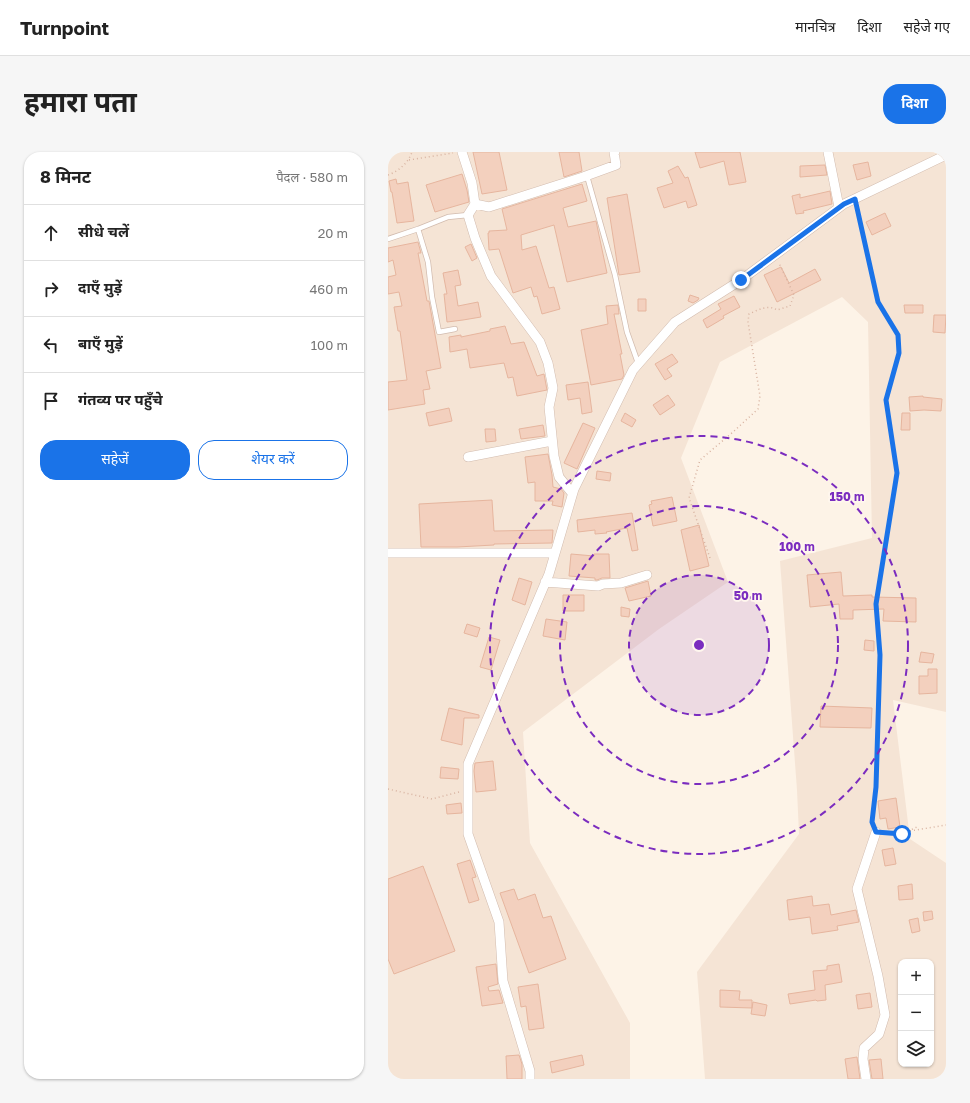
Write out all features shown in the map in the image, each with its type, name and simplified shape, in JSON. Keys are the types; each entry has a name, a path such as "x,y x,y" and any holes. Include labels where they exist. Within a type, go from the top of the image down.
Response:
{"street":[{"path":"462,152 472,183 475,204 468,215 475,238 491,276 540,342 548,363 553,388 549,407 552,441 558,477 572,493"},
{"path":"475,204 489,207 587,176 616,165 615,152"},
{"path":"828,152 839,207"},
{"path":"530,1079 530,1071 503,981 499,922 468,834 468,764 549,574 572,493 633,370 675,322 741,280 839,207 946,155"},
{"path":"468,457 552,441"},
{"path":"388,553 555,553"},
{"path":"545,582 598,586 603,584 621,583 648,574"},
{"path":"866,1079 863,1059 864,1048 879,1034 885,1016 878,976 857,889 876,832"}],"lane":[{"path":"587,176 615,275 627,332 638,364"},
{"path":"388,239 448,217 468,215"},
{"path":"418,229 428,262 432,297 439,332 455,329"}],"path":[{"path":"388,175 396,172 409,160 412,152"},
{"path":"409,160 458,152"},
{"path":"855,199 878,302 898,335 899,353 886,400 897,473 876,604 880,655 876,787 872,822 876,832 902,834 917,827"},
{"path":"710,558 689,498 700,460 758,409 760,396 748,322 749,314 762,308 773,307 777,310 790,306 794,294 780,264 771,258"},
{"path":"388,789 432,800 468,790"},
{"path":"892,834 946,825"}],"shaded area":[{"path":"388,152 946,152 946,712 893,700 910,839 946,863 946,1079 705,1079 697,972 799,834 780,561 872,538 868,322 842,297 720,362 681,458 728,582 659,629 523,732 530,843 630,1023 630,1079 388,1079"}],"building":[{"path":"473,152 499,152 507,190 482,194"},
{"path":"559,152 579,152 582,171 564,177"},
{"path":"695,152 740,152 746,182 729,185 724,161 700,168"},
{"path":"868,162 871,176 857,180 853,165"},
{"path":"825,165 827,175 800,177 800,166"},
{"path":"678,166 685,178 688,177 697,205 688,208 686,201 664,208 657,188 673,183 668,171"},
{"path":"462,174 469,202 435,212 426,185"},
{"path":"396,179 397,184 408,182 414,221 397,223 389,181"},
{"path":"582,184 587,201 563,208 568,227 596,221 607,273 567,282 554,225 521,235 522,250 536,246 549,288 554,287 560,309 542,314 537,296 534,297 531,287 513,293 499,249 489,250 488,233 489,231 507,230 502,209"},
{"path":"830,191 832,204 796,214 792,196 800,194 800,198"},
{"path":"627,194 640,272 619,275 607,198"},
{"path":"885,213 891,226 872,235 866,222"},
{"path":"418,242 421,253 418,253 427,301 429,301 441,368 426,371 430,389 423,390 425,404 388,410 388,382 407,380 400,331 398,331 394,307 402,306 399,292 388,294 388,277 396,275 393,260 388,262 388,248"},
{"path":"471,244 477,258 472,261 465,247"},
{"path":"781,267 789,283 815,269 821,280 777,302 764,275"},
{"path":"458,270 461,285 455,286 458,306 478,302 481,317 447,322 444,294 447,294 443,273"},
{"path":"690,295 699,298 693,303 688,301"},
{"path":"734,296 740,307 723,316 724,318 707,328 703,320 721,309 718,304"},
{"path":"638,299 646,299 646,311 638,311"},
{"path":"618,305 619,314 614,314 622,354 620,354 624,375 622,379 591,385 581,330 608,324 606,306"},
{"path":"904,305 923,305 923,313 905,313"},
{"path":"934,315 946,315 945,333 933,332"},
{"path":"505,326 511,344 524,342 537,376 544,374 547,390 517,396 513,377 508,378 504,363 470,368 467,349 450,352 449,337 461,335 461,337 490,331 490,329"},
{"path":"672,354 678,362 667,369 672,376 665,380 655,364"},
{"path":"588,382 592,412 582,414 580,398 568,400 566,385"},
{"path":"668,395 675,405 660,415 653,405"},
{"path":"923,396 942,399 941,411 910,411 909,397"},
{"path":"449,408 452,421 429,426 426,413"},
{"path":"625,413 636,420 632,427 621,421"},
{"path":"902,413 910,413 910,430 901,430"},
{"path":"583,423 595,428 577,469 564,463"},
{"path":"543,425 545,436 521,439 519,429"},
{"path":"485,429 495,429 496,441 486,442"},
{"path":"548,454 553,487 561,489 564,493 562,507 552,505 553,501 535,501 535,482 528,483 525,457"},
{"path":"597,471 611,473 610,481 596,479"},
{"path":"672,497 677,521 653,526 649,505 652,504 651,501"},
{"path":"492,500 494,531 553,530 552,543 421,547 419,504"},
{"path":"632,513 638,550 632,551 627,528 606,532 607,533 595,534 595,530 578,532 577,520"},
{"path":"699,525 709,566 690,571 681,530"},
{"path":"571,554 594,556 594,554 609,554 610,578 595,580 595,578 569,576"},
{"path":"841,572 843,596 872,595 872,597 916,598 916,622 883,621 884,609 853,610 853,619 840,619 839,604 810,607 807,575"},
{"path":"519,578 532,582 525,605 512,600"},
{"path":"648,581 651,596 629,601 625,588"},
{"path":"563,595 584,595 584,611 563,611"},
{"path":"621,607 630,609 629,617 621,616"},
{"path":"546,619 567,622 565,640 543,636"},
{"path":"467,624 480,628 477,637 464,633"},
{"path":"489,637 500,640 491,670 480,667"},
{"path":"865,640 874,641 874,651 864,650"},
{"path":"921,652 934,654 932,663 919,662"},
{"path":"928,669 937,669 937,693 919,694 919,676 928,676"},
{"path":"821,706 872,708 871,728 820,727"},
{"path":"449,708 479,715 479,718 464,718 462,745 441,740"},
{"path":"493,761 496,790 476,792 474,771 475,763"},
{"path":"441,767 459,769 458,779 440,778"},
{"path":"896,798 900,827 888,829 886,818 880,819 878,801"},
{"path":"461,803 462,813 447,814 446,805"},
{"path":"893,848 896,864 885,866 882,850"},
{"path":"470,860 476,877 472,878 479,900 469,903 457,864"},
{"path":"423,866 455,951 394,974 388,959 388,879"},
{"path":"912,884 913,899 899,900 898,886"},
{"path":"514,889 518,900 535,894 543,918 551,916 566,959 529,973 500,893"},
{"path":"812,896 813,906 829,904 831,915 856,910 859,922 837,926 838,930 812,934 810,917 789,920 787,900"},
{"path":"932,911 933,919 924,921 923,912"},
{"path":"918,918 920,931 912,933 909,920"},
{"path":"496,964 498,984 488,987 489,991 499,990 503,1003 482,1006 476,967"},
{"path":"839,964 842,982 825,985 826,1000 790,1004 788,994 815,990 813,971 827,970 827,966"},
{"path":"538,984 544,1028 529,1030 526,1006 521,1007 518,987"},
{"path":"720,990 740,991 739,1000 752,1000 752,1008 720,1007"},
{"path":"870,993 872,1007 858,1009 856,995"},
{"path":"753,1002 767,1005 765,1016 751,1014"},
{"path":"519,1055 522,1064 522,1079 507,1079 506,1056"},
{"path":"582,1055 584,1065 552,1073 550,1062"},
{"path":"857,1057 860,1079 848,1079 845,1059"},
{"path":"881,1059 883,1079 872,1079 869,1060"}],"route":[{"path":"741,280 844,204 855,199 878,302 898,335 899,353 886,400 897,473 876,604 880,655 876,787 872,822 876,832 902,834"}]}
